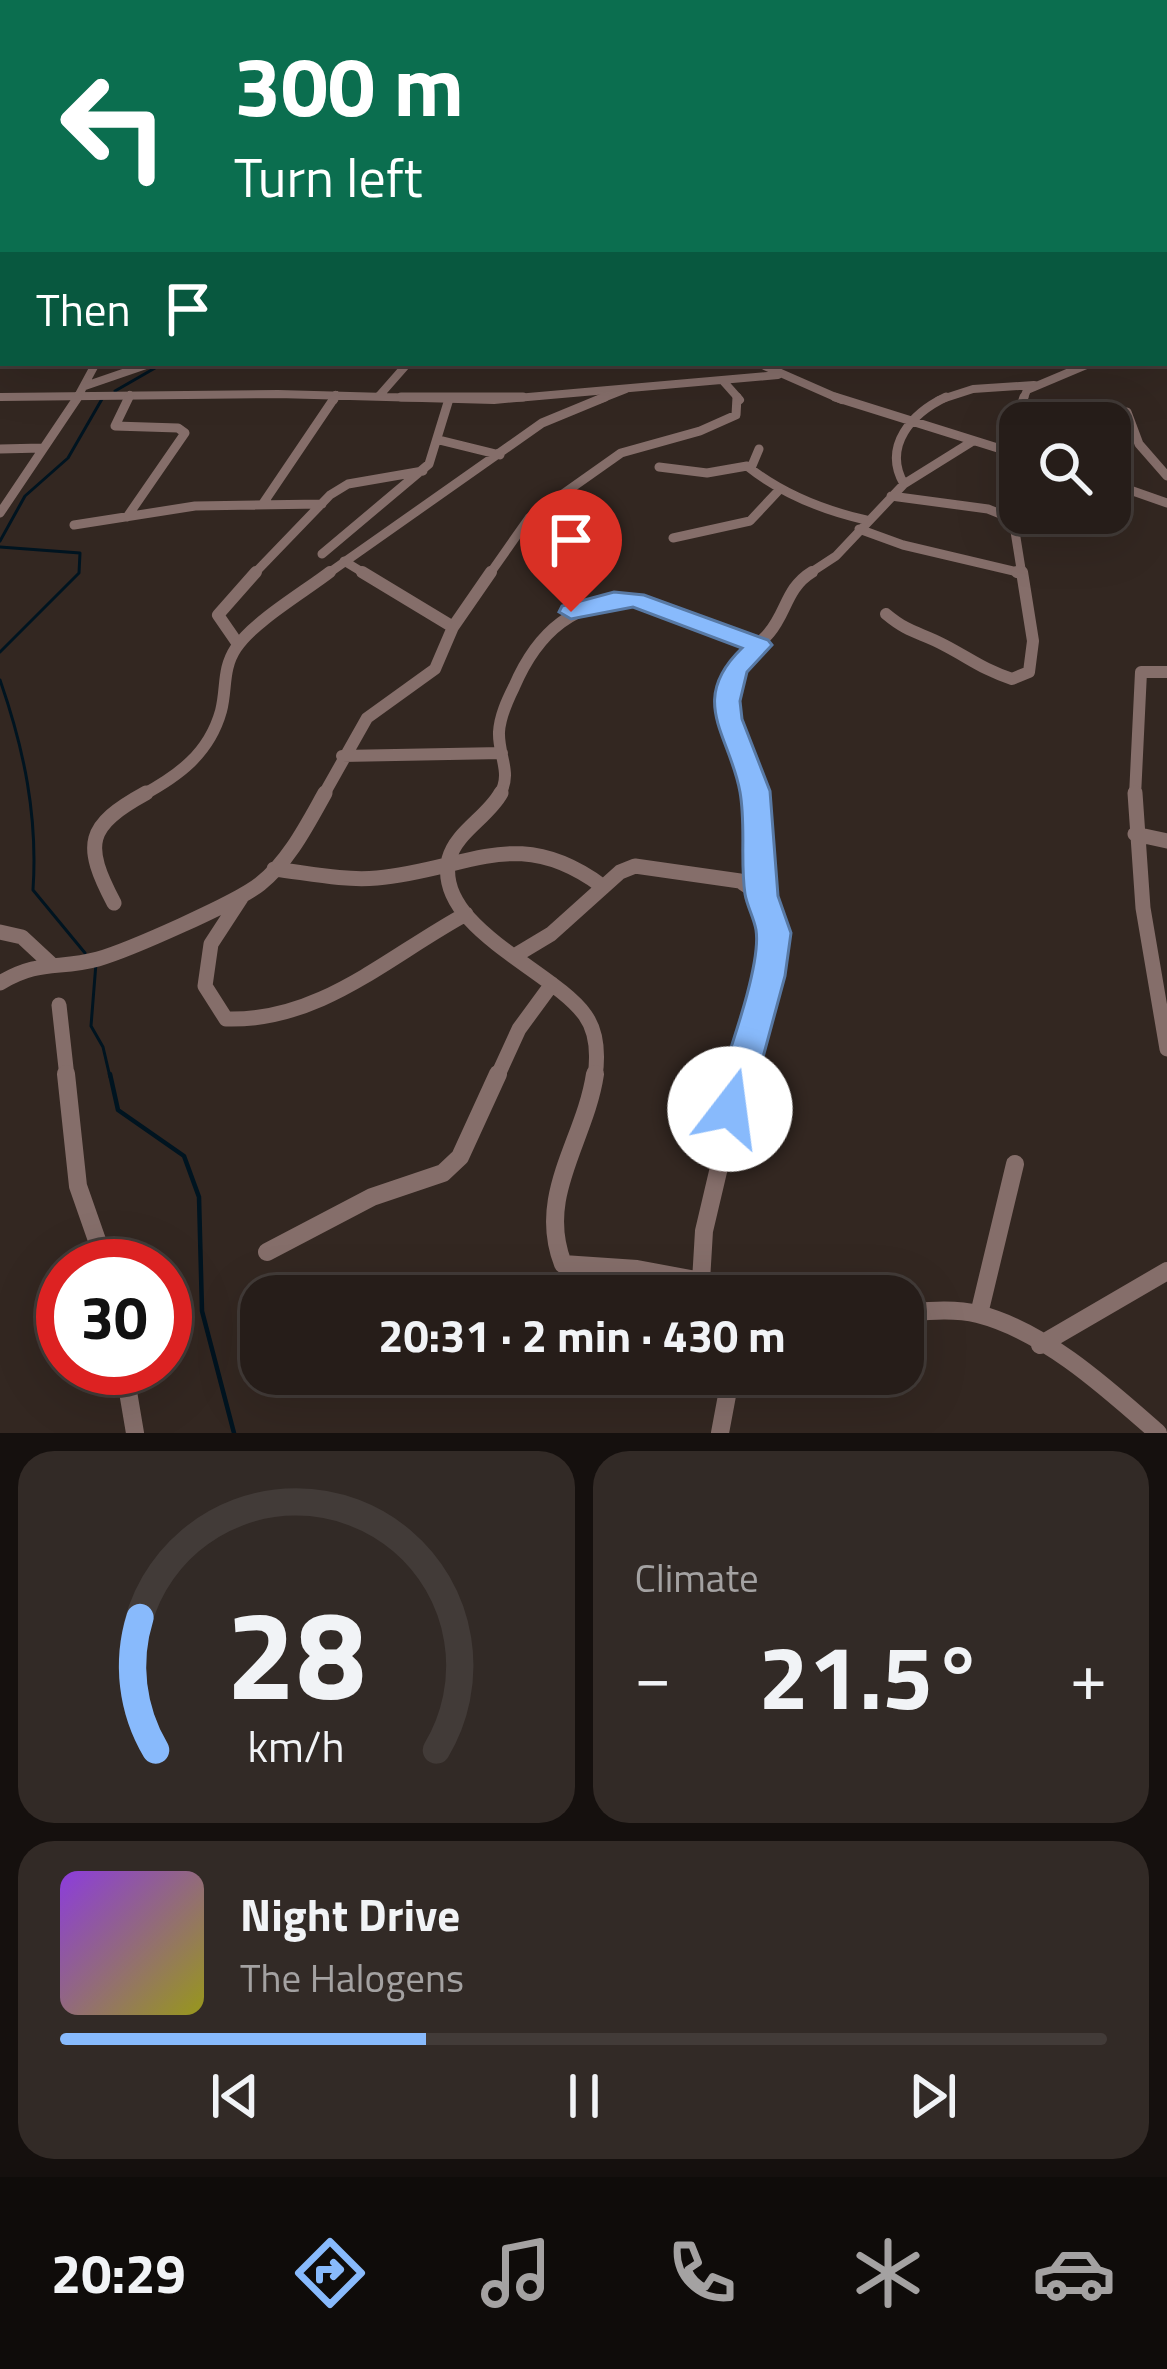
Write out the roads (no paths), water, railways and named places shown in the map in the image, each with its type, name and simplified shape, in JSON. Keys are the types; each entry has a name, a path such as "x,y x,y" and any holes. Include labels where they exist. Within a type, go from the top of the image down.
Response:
{"street":[{"path":"0,513 15,497 95,366"},
{"path":"85,386 143,366"},
{"path":"379,396 405,366"},
{"path":"763,366 908,422 999,449"},
{"path":"1023,402 1034,385 1083,366"},
{"path":"0,397 336,395 494,400 778,375"},
{"path":"466,914 343,989 287,1015 243,1022 226,1019 205,986 211,944 242,897 274,869 305,831 342,756 367,718 435,669 453,627 535,513 621,453 700,431 736,415 740,400 724,382"},
{"path":"904,484 896,465 908,422 932,402 1010,385 1034,385"},
{"path":"115,903 92,861 94,836 112,812 172,781 201,752 221,710 227,660 238,644 344,561 547,420 626,388"},
{"path":"127,517 185,433 178,428 115,426 130,395"},
{"path":"262,505 332,409 336,395"},
{"path":"322,554 423,471 438,452 438,419 449,399"},
{"path":"1131,423 1139,444 1167,476"},
{"path":"439,440 500,455"},
{"path":"700,1275 704,1231 723,1141 774,933 762,896 755,791 728,719 735,669 778,620 793,584 836,556 904,484 974,441"},
{"path":"0,449 42,448"},
{"path":"752,468 751,459 758,449"},
{"path":"659,466 707,473 733,466 752,468 779,489 903,545 1022,573"},
{"path":"238,644 218,615 221,608 322,504 342,486 423,471"},
{"path":"673,538 751,521 779,489"},
{"path":"1131,491 1167,503"},
{"path":"886,614 910,634 941,643 964,662 1020,679 1029,672 1033,640 1017,526 1006,514 891,496"},
{"path":"74,525 195,506 322,504"},
{"path":"344,561 453,627"},
{"path":"668,1275 563,1264 552,1218 558,1186 594,1081 598,1036 584,1012 466,914 451,892 450,865 456,840 505,786 508,772 500,727 528,656 549,626 571,612 614,600 636,600 759,645"},
{"path":"1167,672 1141,672 1135,834 1135,872 1167,1048"},
{"path":"342,756 502,754"},
{"path":"1135,834 1167,841"},
{"path":"274,869 375,879 474,857 535,851 566,860 602,886"},
{"path":"516,955 550,934 620,872 655,865 740,881 762,896"},
{"path":"0,983 29,966 95,960 242,897"},
{"path":"0,932 22,937 50,963"},
{"path":"267,1252 372,1197 442,1173 460,1156 519,1029 552,984"},
{"path":"59,1005 78,1186 97,1239"},
{"path":"979,1314 1015,1164"},
{"path":"1040,1346 1167,1271"},
{"path":"924,1313 979,1314 1040,1346 1158,1433"},
{"path":"129,1395 135,1433"},
{"path":"720,1433 727,1395"}],"waterway":[{"path":"115,391 155,368"},
{"path":"0,541 25,496 68,458 102,399"},
{"path":"0,547 80,553 79,573 0,652"},
{"path":"0,680 27,783 33,890 85,953"},
{"path":"96,963 91,1026 103,1047 110,1077"},
{"path":"110,1074 118,1110 184,1156 199,1197 202,1311 234,1433"}]}
